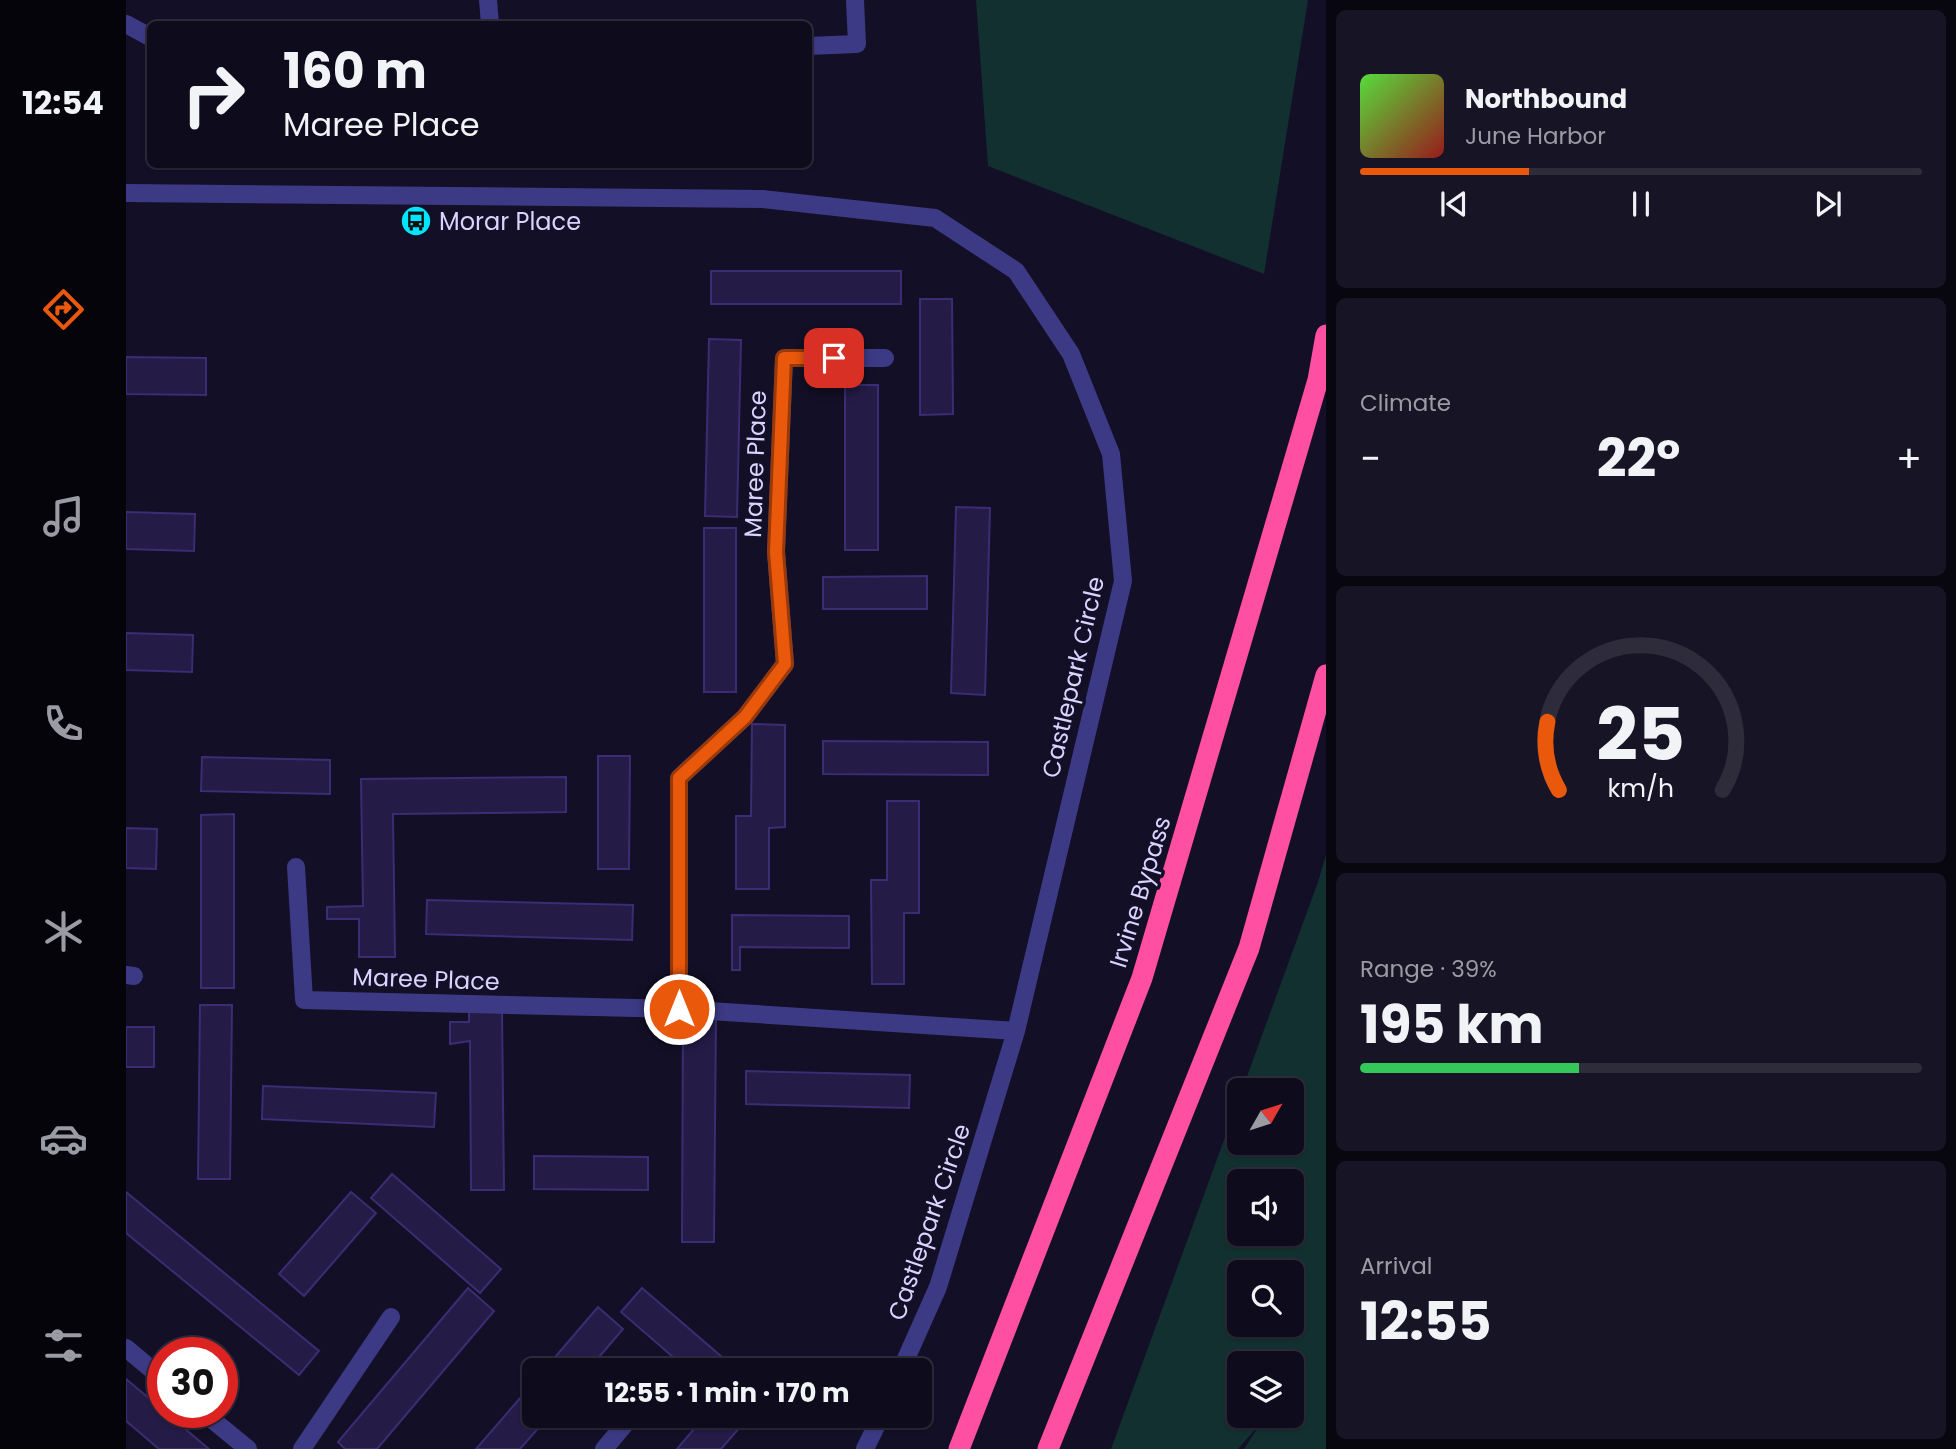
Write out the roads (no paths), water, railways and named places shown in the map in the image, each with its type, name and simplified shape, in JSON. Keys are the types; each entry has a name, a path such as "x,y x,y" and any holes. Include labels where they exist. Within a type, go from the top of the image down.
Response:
{"highway":[{"name":"Irvine Bypass","path":"958,1449 1142,978 1318,380 1326,335"},
{"path":"1048,1449 1249,948 1326,675"}],"street":[{"path":"488,0 490,21"},
{"path":"812,46 857,44 855,0"},
{"path":"126,24 147,35"},
{"name":"Castlepark Circle","path":"126,193 762,199 935,218 1016,271 1071,354 1111,454 1123,581 1016,1031 937,1287 906,1358"},
{"name":"Maree Place","path":"679,1009 679,778 745,717 785,664 776,552 784,358 885,358"},
{"name":"Maree Place","path":"296,867 304,1000 679,1009 1016,1031"},
{"path":"302,1449 391,1317"},
{"path":"126,1348 147,1366"},
{"path":"222,1428 248,1449"},
{"path":"604,1449 622,1428"},
{"path":"865,1449 875,1428"}],"place":[{"name":"Morar Place","path":"416,221"}]}
